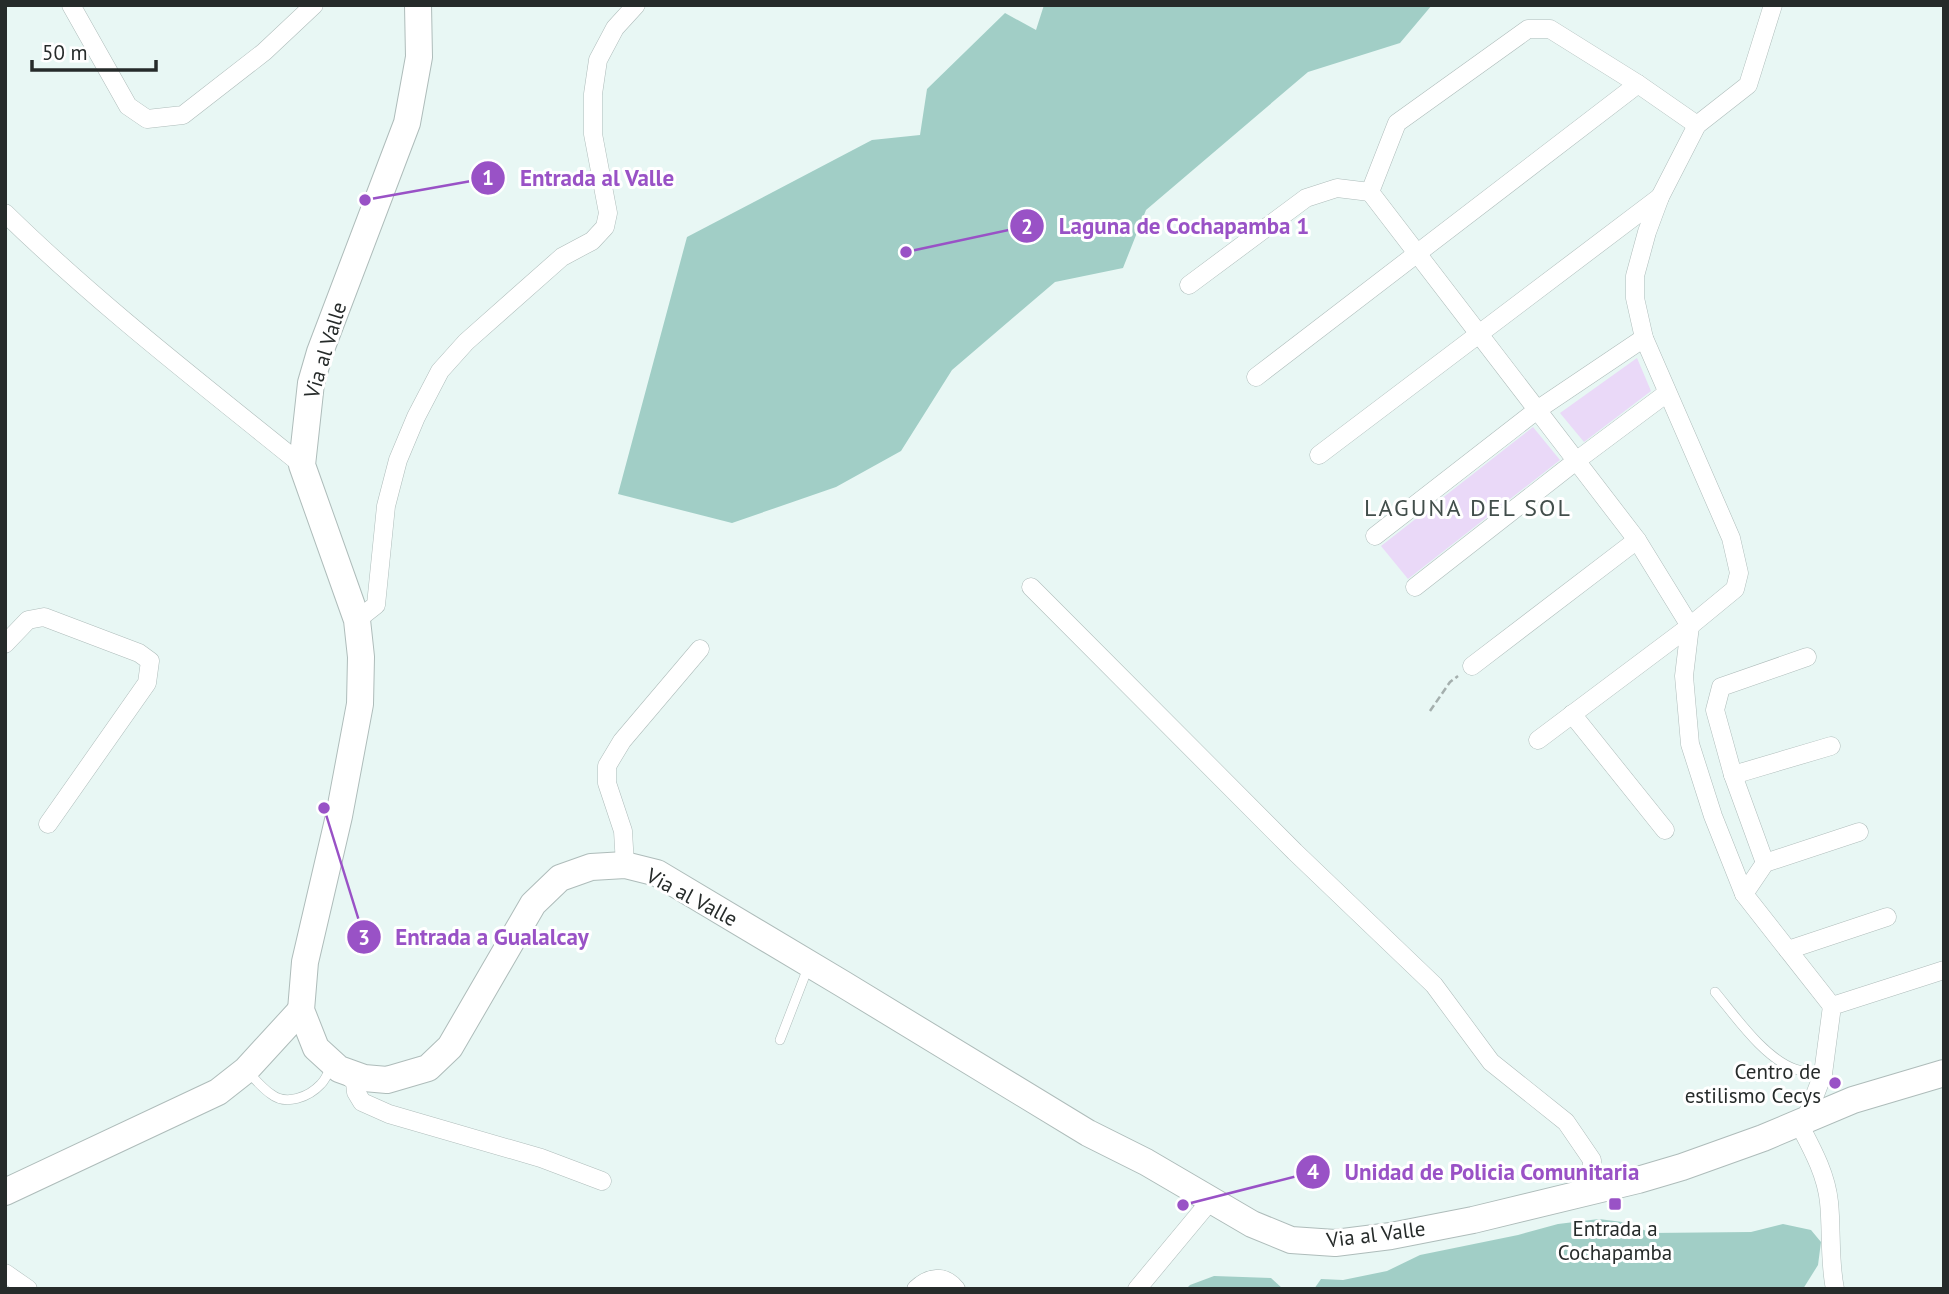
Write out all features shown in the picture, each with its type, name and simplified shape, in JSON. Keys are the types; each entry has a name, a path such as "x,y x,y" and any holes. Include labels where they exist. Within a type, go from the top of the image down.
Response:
{"main road":[{"name":"Via al Valle","path":"418,5 419,57 407,123 320,352 311,383 302,465 357,620 362,657 360,704 339,816 305,962 301,1010 316,1048 338,1067 364,1078 387,1080 428,1068 450,1047 533,904 560,878 591,867 625,865 657,873 1088,1133 1146,1162 1252,1224 1291,1240 1335,1243 1391,1236 1459,1223 1591,1191 1682,1167 1763,1138 1853,1100 1944,1073"},
{"path":"5,1192 218,1092 246,1070 301,1010"}],"street":[{"path":"71,5 128,106 147,119 183,115 264,52 314,5"},
{"path":"357,620 376,605 386,506 398,460 440,371 466,342 562,257 592,241 605,227 608,213 593,134 593,94 598,60 615,28 636,5"},
{"path":"1538,740 1735,589 1739,573 1731,538 1644,338 1635,298 1635,276 1660,197 1697,125 1748,85 1773,5"},
{"path":"1370,192 1397,123 1528,29 1550,30 1638,84 1697,125"},
{"path":"1256,377 1638,84"},
{"path":"1189,285 1306,198 1337,188 1370,192 1637,540 1690,626 1684,676 1690,744 1713,816 1744,894 1832,1006 1823,1074 1802,1120 1822,1169 1829,1200 1835,1289"},
{"path":"1319,455 1660,197"},
{"path":"5,214 43,251 144,337 302,465"},
{"path":"1375,536 1537,410 1644,338"},
{"path":"1415,587 1667,393"},
{"path":"1472,666 1637,540"},
{"path":"1031,587 1295,852 1434,985 1491,1062 1566,1122 1592,1160 1591,1191"},
{"path":"5,644 28,620 44,617 139,653 150,661 147,683 48,824"},
{"path":"625,865 623,831 607,783 607,766 622,741 700,649"},
{"path":"1765,863 1733,775 1715,710 1721,687 1807,657"},
{"path":"1572,715 1665,830"},
{"path":"1733,775 1831,746"},
{"path":"1744,894 1765,863 1859,832"},
{"path":"1788,950 1887,917"},
{"path":"1832,1006 1944,970"},
{"path":"338,1067 355,1082 356,1092 362,1102 389,1114 541,1158 602,1181"},
{"path":"1137,1289 1211,1200"},
{"path":"5,1273 28,1289"},
{"path":"916,1289 923,1282 938,1277 950,1282 956,1289"}],"lane":[{"path":"780,1040 810,964"},
{"path":"1715,992 1765,1049 1779,1060 1796,1069 1823,1074"},
{"path":"246,1070 270,1094 278,1099 289,1100 303,1096 323,1083 338,1067"}],"path":[{"path":"1430,712 1450,682 1472,666"}],"shaded area":[{"path":"1044,5 1432,5 1400,43 1308,72 1146,210 1123,268 1055,282 952,370 901,451 836,487 732,523 618,494 687,237 872,140 920,135 927,89 1005,13 1036,30"},
{"path":"1637,358 1651,391 1584,442 1560,413"},
{"path":"1533,427 1560,460 1408,579 1381,546"},
{"path":"1599,1219 1630,1223 1650,1233 1751,1232 1783,1224 1811,1230 1821,1242 1818,1265 1803,1289 1314,1289 1321,1279 1343,1280 1387,1271 1420,1255 1558,1224"},
{"path":"1214,1276 1271,1278 1283,1289 1186,1289"}],"place":[{"name":"Entrada al Valle","path":"365,200"},
{"name":"Laguna de Cochapamba 1","path":"906,252"},
{"name":"Entrada a Gualalcay","path":"324,808"},
{"name":"Centro de estilismo Cecys","path":"1835,1083"},
{"name":"Entrada a Cochapamba","path":"1615,1204"},
{"name":"Unidad de Policia Comunitaria","path":"1183,1205"}],"district":[{"name":"LAGUNA DEL SOL","path":"1468,507"}]}
